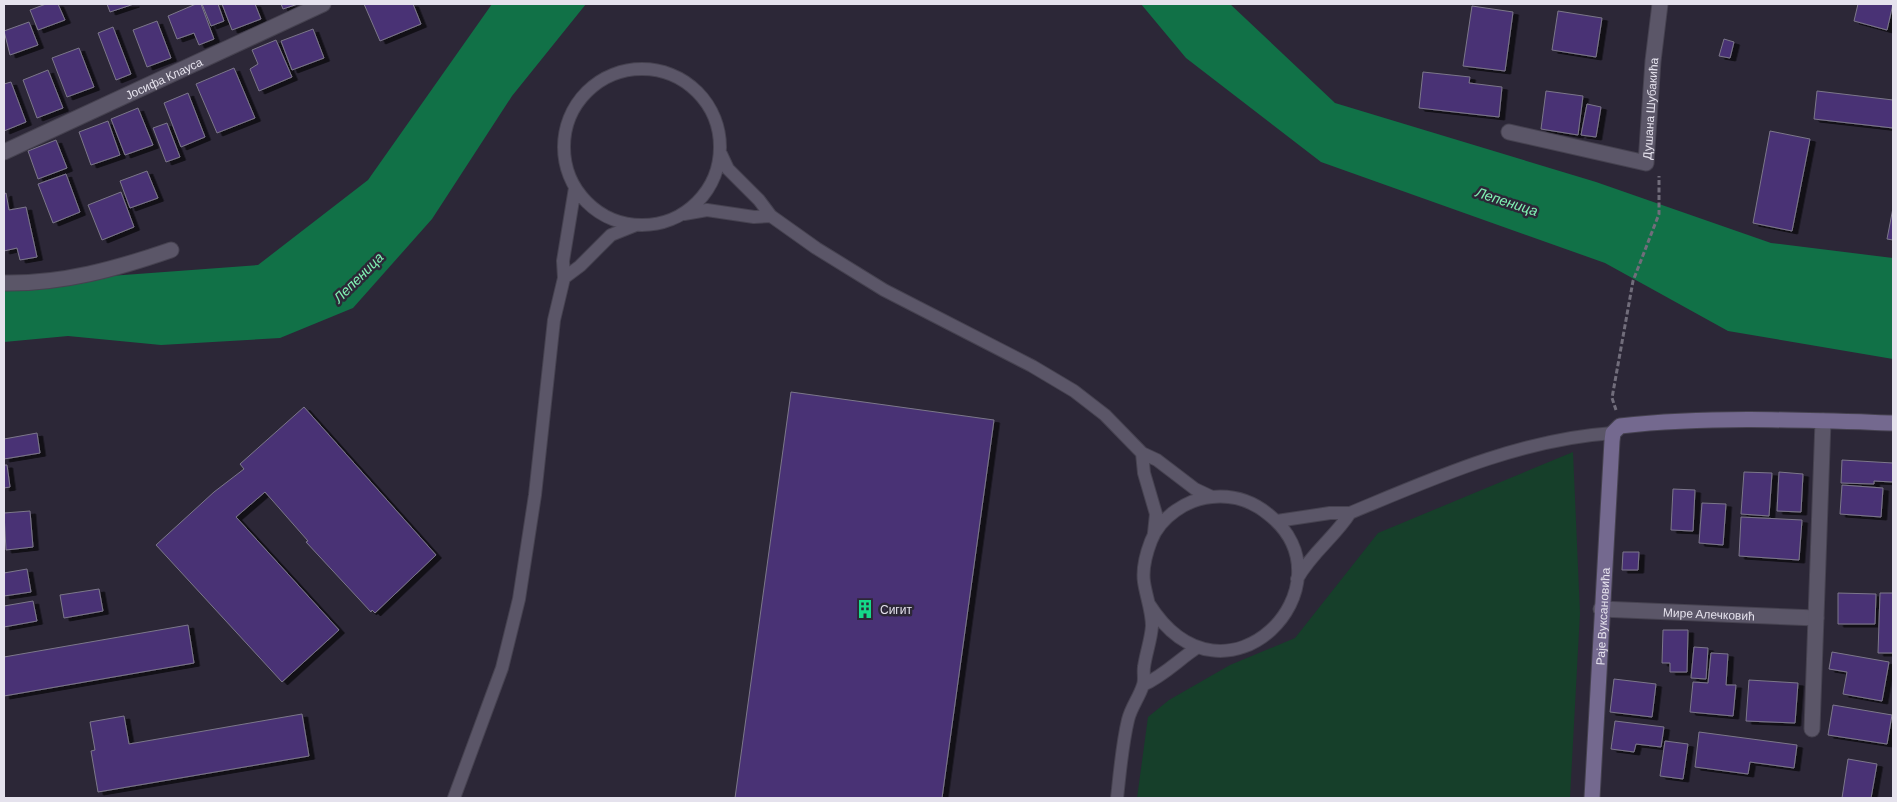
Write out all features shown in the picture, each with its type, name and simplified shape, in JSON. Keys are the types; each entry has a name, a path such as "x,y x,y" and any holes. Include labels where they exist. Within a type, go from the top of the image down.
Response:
{"street":[{"name":"Јосифа Клауса","path":"4,152 323,4"},
{"name":"Душана Шубакића","path":"1509,132 1646,163 1653,61 1660,4"},
{"path":"4,283 27,283 114,270 170,250"},
{"path":"1617,430 1662,421 1746,419 1893,423"},
{"path":"1812,729 1823,421"},
{"name":"Раје Вуксановића","path":"1592,798 1601,609 1617,430"},
{"name":"Мире Алечковић","path":"1601,609 1816,618"}],"lane":[{"path":"636,226 612,220 591,207 575,188 565,165 563,141 569,116 582,96 601,80 624,70 649,68 673,74 694,87 710,106 719,129 721,154 715,178 702,198 683,214"},
{"path":"721,154 728,169 759,200 771,216 816,248 884,290 1032,366 1074,391 1105,415 1142,453 1157,460 1195,490 1212,497"},
{"path":"454,798 502,668 519,599 535,495 554,320 564,278 563,261 575,188"},
{"path":"564,278 580,266 611,235 636,226 660,224 683,214 707,210 754,217 771,216"},
{"path":"1277,521 1330,513 1350,513 1478,462 1544,443 1617,430"},
{"path":"1142,453 1144,473 1156,514 1154,535"},
{"path":"1117,798 1128,719 1132,706 1143,685 1152,624 1143,580 1145,557 1154,535 1168,516 1189,503 1212,497 1236,498 1258,506 1277,521 1290,540 1296,559 1298,579"},
{"path":"1149,604 1162,624 1180,639 1198,647 1228,649 1256,642 1272,630 1285,616 1294,598 1298,579 1307,561 1341,528 1350,513"},
{"path":"1143,685 1161,677 1176,662 1198,647"}],"path":[{"path":"1617,430 1612,398 1633,281 1659,214 1659,177 1646,163"}],"shaded area":[{"path":"1573,452 1580,613 1570,798 1137,798 1148,717 1169,700 1230,665 1295,638 1378,533"}],"water":[{"name":"Лепеница","path":"492,4 586,4 512,96 432,219 353,308 280,338 161,345 68,336 4,342 4,287 110,276 258,265 368,180"},
{"name":"Лепеница","path":"1141,4 1230,4 1335,103 1596,182 1771,243 1893,258 1893,359 1728,331 1605,263 1321,162 1186,58"}],"building":[{"path":"46,4 58,4 65,20 38,30 30,10"},
{"path":"107,4 134,4 110,12"},
{"path":"196,4 201,4 214,39 199,45 194,33 177,39 168,16"},
{"path":"202,4 218,4 224,21 211,26"},
{"path":"222,4 255,4 261,19 232,30"},
{"path":"281,4 298,4 283,9"},
{"path":"364,4 413,4 421,24 380,41"},
{"path":"1858,4 1893,4 1887,30 1854,21"},
{"path":"1472,6 1513,12 1505,71 1463,66"},
{"path":"1558,11 1602,18 1596,57 1552,50"},
{"path":"157,21 171,58 147,67 133,30"},
{"path":"29,22 38,45 10,55 4,31"},
{"path":"113,27 131,74 116,80 98,33"},
{"path":"313,29 324,58 292,70 281,41"},
{"path":"1724,39 1734,42 1730,58 1719,56"},
{"path":"276,40 292,77 259,91 250,69 258,64 252,50"},
{"path":"79,48 94,87 67,97 52,58"},
{"path":"234,68 255,118 217,133 196,84"},
{"path":"48,70 63,108 37,118 23,80"},
{"path":"1423,72 1470,77 1469,83 1502,87 1499,117 1419,108"},
{"path":"11,82 26,122 4,131 4,84"},
{"path":"1546,91 1583,96 1578,135 1541,129"},
{"path":"1817,91 1893,100 1893,128 1814,119"},
{"path":"188,93 205,137 181,147 164,103"},
{"path":"1587,104 1601,107 1596,137 1581,135"},
{"path":"138,108 153,145 125,155 111,119"},
{"path":"108,121 120,155 91,165 79,132"},
{"path":"167,123 180,157 166,162 153,128"},
{"path":"1770,131 1810,139 1792,231 1753,223"},
{"path":"56,140 67,168 38,179 28,151"},
{"path":"147,171 158,198 130,208 120,181"},
{"path":"66,174 80,212 53,223 38,184"},
{"path":"121,192 134,227 102,240 88,205"},
{"path":"6,193 9,210 26,207 37,257 20,260 17,248 4,251 4,194"},
{"path":"1893,208 1893,240 1887,239"},
{"name":"Сигит","path":"791,392 994,420 942,798 735,798"},
{"path":"304,407 436,555 375,613 372,610 371,612 306,542 308,541 265,492 236,517 339,630 282,682 156,545 214,492 244,469 240,464"},
{"path":"37,433 40,453 4,459 4,439"},
{"path":"1842,460 1893,463 1893,482 1874,481 1874,484 1841,483"},
{"path":"4,465 7,465 10,487 4,488"},
{"path":"1744,472 1772,473 1769,516 1741,514"},
{"path":"1779,472 1803,474 1801,512 1777,511"},
{"path":"1842,485 1883,488 1881,517 1840,514"},
{"path":"1673,489 1695,490 1693,531 1671,530"},
{"path":"1702,503 1726,504 1723,545 1699,543"},
{"path":"30,511 33,547 6,550 4,513"},
{"path":"1741,517 1802,520 1799,560 1739,556"},
{"path":"1623,552 1639,552 1638,570 1622,570"},
{"path":"27,569 31,592 4,596 4,573"},
{"path":"99,589 103,611 64,618 60,595"},
{"path":"1838,593 1876,594 1875,624 1838,624"},
{"path":"1880,593 1893,593 1893,653 1878,653"},
{"path":"33,601 37,621 4,627 4,606"},
{"path":"188,625 194,663 4,696 4,657"},
{"path":"1663,630 1688,630 1687,672 1670,672 1670,663 1662,663"},
{"path":"1694,647 1708,648 1706,679 1691,678"},
{"path":"1832,652 1889,662 1882,701 1843,694 1847,672 1829,669"},
{"path":"1711,653 1728,654 1726,685 1736,685 1733,716 1690,712 1693,682 1708,683"},
{"path":"1614,679 1656,684 1652,717 1610,712"},
{"path":"1749,680 1798,683 1795,723 1746,721"},
{"path":"1833,705 1892,715 1887,744 1828,735"},
{"path":"302,714 309,756 98,792 91,751 95,750 90,722 124,716 129,744"},
{"path":"1615,721 1664,727 1661,747 1636,744 1634,752 1611,749"},
{"path":"1699,732 1797,745 1794,768 1750,762 1748,774 1695,767"},
{"path":"1665,741 1688,744 1683,779 1660,776"},
{"path":"1848,759 1877,764 1871,798 1842,798"}],"place":[{"name":"Сигит","path":"865,609"}]}
